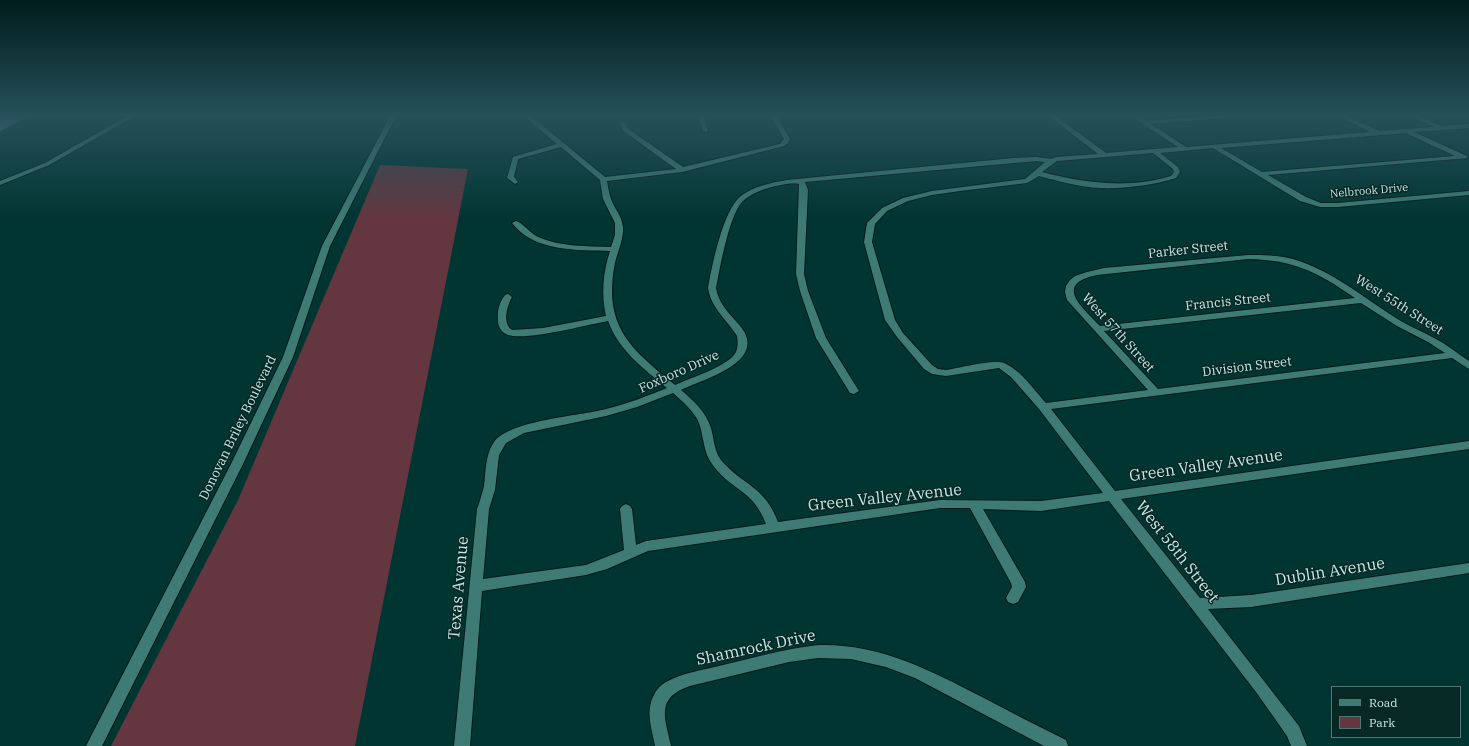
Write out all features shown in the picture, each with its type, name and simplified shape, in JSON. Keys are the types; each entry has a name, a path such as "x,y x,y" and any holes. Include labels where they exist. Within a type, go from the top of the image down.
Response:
{"street":[{"path":"0,183 46,164 70,151"},
{"name":"Donovan Briley Boulevard","path":"94,746 202,534 257,422 295,338 319,263 326,246 375,151"},
{"path":"516,182 510,178 515,158 534,151"},
{"path":"568,151 603,179 606,197 619,228 610,268 608,287 611,318 622,340 631,353 674,389 696,411 706,427 714,460 758,496 770,515 773,527"},
{"path":"655,151 682,170"},
{"path":"603,179 682,170 757,151"},
{"path":"1098,151 1104,155"},
{"path":"1037,173 1071,182 1100,186 1158,182 1166,181 1174,177 1177,172 1176,168 1154,151"},
{"name":"Foxboro Drive","path":"504,438 522,430 612,412 638,404 730,363 741,352 743,343 742,336 716,302 712,292 713,283 734,207 742,198 756,190 774,185 801,181 1014,160 1036,159 1050,161 1062,158 1154,151"},
{"name":"Nelbrook Drive","path":"1222,151 1303,199 1327,206 1469,193"},
{"path":"1451,151 1467,158"},
{"path":"1261,174 1467,158"},
{"path":"1037,173 1050,161"},
{"name":"West 58th Street","path":"1037,173 1031,178 1020,182 949,190 910,198 889,207 872,223 868,232 868,242 890,320 900,335 931,369 939,372 950,373 998,364 1012,371 1043,407 1288,724 1299,746"},
{"path":"801,181 804,190 800,274 802,286 821,338 854,391"},
{"path":"516,223 529,234 555,245 614,249"},
{"name":"Parker Street","path":"1069,287 1077,278 1089,274 1248,257 1283,259 1314,269"},
{"name":"West 55th Street","path":"1314,269 1331,278 1403,326 1431,340 1469,366"},
{"name":"West 57th Street","path":"1069,287 1068,294 1071,300 1155,392"},
{"path":"508,297 502,306 502,322 506,331 510,333 527,333 611,318"},
{"name":"Francis Street","path":"1097,329 1363,300"},
{"name":"Division Street","path":"1043,407 1454,355"},
{"name":"Texas Avenue","path":"462,746 483,509 490,482 493,454 499,443 504,438"},
{"name":"Green Valley Avenue","path":"476,586 586,570 652,545 773,527 940,504 974,504 1022,507 1111,496 1469,445"},
{"path":"974,504 1018,582 1019,587 1013,598"},
{"path":"626,509 631,552"},
{"name":"Dublin Avenue","path":"1196,604 1273,598 1469,568"},
{"name":"Shamrock Drive","path":"663,746 658,717 658,704 665,692 674,686 756,663 792,655 833,651 852,652 902,665 934,680 1060,746"}],"green space":[{"path":"380,165 468,169 355,746 111,746 238,500"}]}
